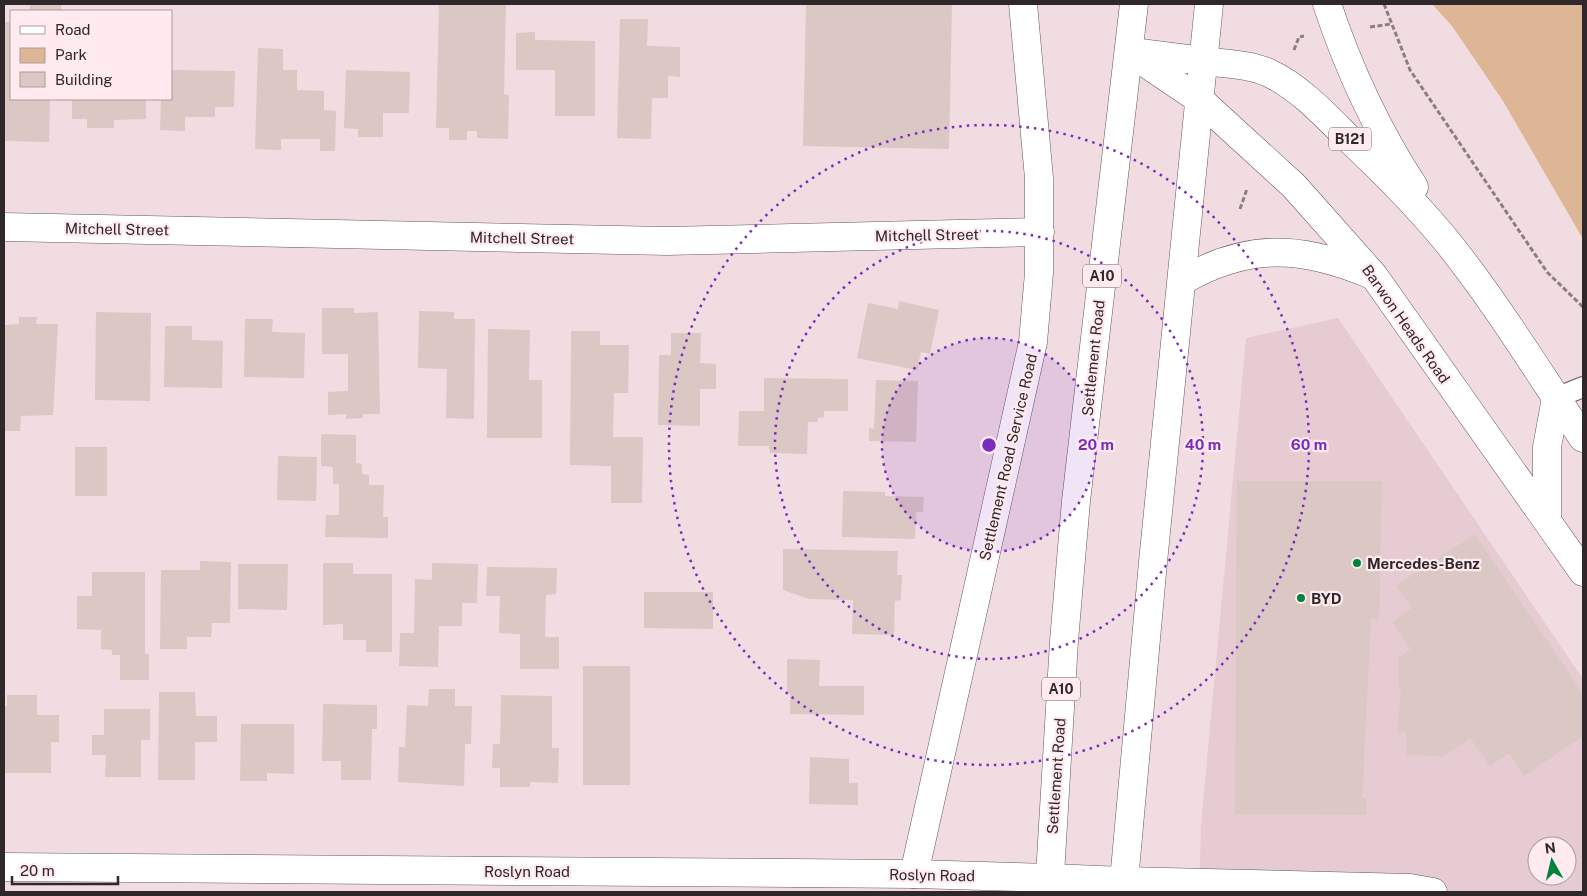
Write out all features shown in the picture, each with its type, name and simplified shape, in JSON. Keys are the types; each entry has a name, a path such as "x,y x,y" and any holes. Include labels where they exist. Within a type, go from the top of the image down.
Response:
{"main road":[{"name":"Settlement Road Service Road","path":"914,874 1032,350 1038,290 1039,178 1024,4"},
{"name":"Settlement Road","path":"1049,885 1064,641 1076,501 1134,4"},
{"path":"1208,4 1182,281 1152,562 1123,887 1410,888 1434,892"},
{"name":"B121","path":"1328,4 1368,106 1397,161 1466,267 1513,332 1583,438"},
{"name":"B121","path":"1128,52 1259,70 1293,88 1384,172 1424,215 1466,267"},
{"name":"Barwon Heads Road","path":"1128,52 1200,100 1294,186 1374,276 1583,572"},
{"name":"Mitchell Street","path":"4,227 667,240 1040,232"},
{"path":"1182,281 1222,263 1257,255 1287,252 1323,257 1374,276"},
{"path":"1547,520 1547,447 1556,398"},
{"name":"Roslyn Road","path":"4,867 883,883 914,874 1049,885 1123,887"}],"lane":[{"path":"1556,398 1583,387"}],"path":[{"path":"1384,4 1410,70 1547,272 1583,307"}],"shaded area":[{"path":"1338,318 1583,679 1583,892 1199,892 1201,825 1246,338"}],"green space":[{"path":"1432,4 1583,4 1583,239 1503,101 1452,26"}],"building":[{"path":"30,4 61,4 61,10 30,10"},
{"path":"439,4 506,4 504,94 509,95 508,139 477,138 477,131 467,131 467,140 449,140 449,128 436,128"},
{"path":"806,4 952,4 949,149 803,146"},
{"path":"620,19 648,19 647,46 680,47 680,77 668,76 668,98 652,98 651,139 617,138"},
{"path":"4,22 10,22 10,100 50,100 49,142 4,141"},
{"path":"535,32 535,40 595,41 595,116 555,116 555,70 516,70 516,33"},
{"path":"258,48 283,49 283,70 297,70 297,90 324,91 324,110 336,111 335,151 320,151 320,139 281,139 281,150 255,149"},
{"path":"172,70 235,71 234,107 215,107 215,117 185,117 185,131 160,130 161,100 172,100"},
{"path":"346,70 410,72 409,113 383,113 383,137 358,137 358,129 344,128"},
{"path":"72,100 146,100 146,119 114,120 114,128 87,128 87,119 72,119"},
{"path":"899,301 939,310 930,354 921,352 917,370 857,358 868,303 898,309"},
{"path":"322,308 354,308 354,313 378,312 380,414 363,414 363,418 346,419 346,414 328,415 328,392 348,391 348,354 322,354"},
{"path":"419,311 454,312 454,319 475,319 474,419 446,418 447,369 418,368"},
{"path":"96,312 151,313 150,401 95,400"},
{"path":"19,317 37,317 36,324 58,324 53,415 21,416 20,431 4,431 4,325 19,324"},
{"path":"245,319 273,319 272,332 305,333 304,378 244,377"},
{"path":"165,326 192,326 192,340 223,341 222,388 164,387"},
{"path":"488,329 530,330 529,380 542,380 542,438 487,438"},
{"path":"571,331 600,331 600,345 629,345 628,393 614,393 613,437 643,437 642,503 611,503 611,466 570,465"},
{"path":"671,333 701,333 700,363 716,364 716,389 700,389 700,426 658,425 659,355 671,355"},
{"path":"764,378 848,379 848,411 824,411 824,417 818,418 818,422 808,422 807,454 770,453 769,446 738,446 739,411 764,411"},
{"path":"876,380 918,381 916,442 869,441 869,428 874,429"},
{"path":"321,434 356,435 356,463 362,464 362,474 369,475 369,485 384,485 383,517 388,517 388,538 325,537 326,515 339,515 339,484 333,484 333,467 321,466"},
{"path":"75,447 107,447 107,496 75,496"},
{"path":"278,456 317,457 316,501 277,500"},
{"path":"1237,481 1382,481 1379,619 1371,619 1362,798 1366,798 1366,815 1235,814"},
{"path":"843,491 885,492 885,496 924,497 923,512 916,512 915,539 842,537"},
{"path":"1475,534 1583,694 1583,736 1524,776 1509,753 1490,766 1470,738 1443,757 1406,754 1406,731 1397,732 1401,693 1399,689 1398,658 1411,649 1392,622 1412,608 1396,586"},
{"path":"783,549 898,551 897,575 902,575 901,600 895,601 894,635 852,634 853,600 809,599 783,590"},
{"path":"200,561 231,562 230,623 212,623 211,637 187,637 187,649 160,649 161,570 200,570"},
{"path":"323,563 353,563 353,574 392,574 392,652 366,652 366,640 343,640 343,624 323,625"},
{"path":"432,563 478,564 477,603 462,603 462,626 439,626 438,667 399,666 400,633 414,633 415,579 432,580"},
{"path":"238,564 288,564 287,610 238,609"},
{"path":"487,567 557,568 556,594 546,595 545,637 559,637 559,669 520,669 520,634 499,633 500,596 486,596"},
{"path":"92,572 145,572 145,654 149,654 149,680 120,680 120,655 112,655 112,650 101,649 101,630 77,629 77,596 92,596"},
{"path":"644,592 713,592 713,629 644,628"},
{"path":"787,659 820,660 819,686 864,686 864,715 790,714 790,693 787,693"},
{"path":"583,666 630,666 630,785 583,785"},
{"path":"429,689 455,689 455,706 472,706 471,744 465,744 464,786 398,782 399,747 405,747 407,705 428,706"},
{"path":"159,692 195,692 196,716 217,716 217,742 195,742 195,780 158,780"},
{"path":"7,695 37,695 37,715 59,715 59,742 51,742 51,773 4,773 4,706 7,706"},
{"path":"501,695 552,696 552,748 559,748 558,783 530,782 530,787 500,787 500,768 492,768 493,744 500,744"},
{"path":"323,704 377,705 377,729 372,729 371,780 341,780 341,761 322,761"},
{"path":"104,709 150,709 150,740 141,740 141,777 105,777 106,755 92,755 92,735 104,735"},
{"path":"241,724 294,724 294,774 267,773 267,781 240,781"},
{"path":"810,757 849,759 849,783 858,783 858,805 809,804"}],"place":[{"name":"Mercedes-Benz","path":"1357,563"},
{"name":"BYD","path":"1301,598"}]}
